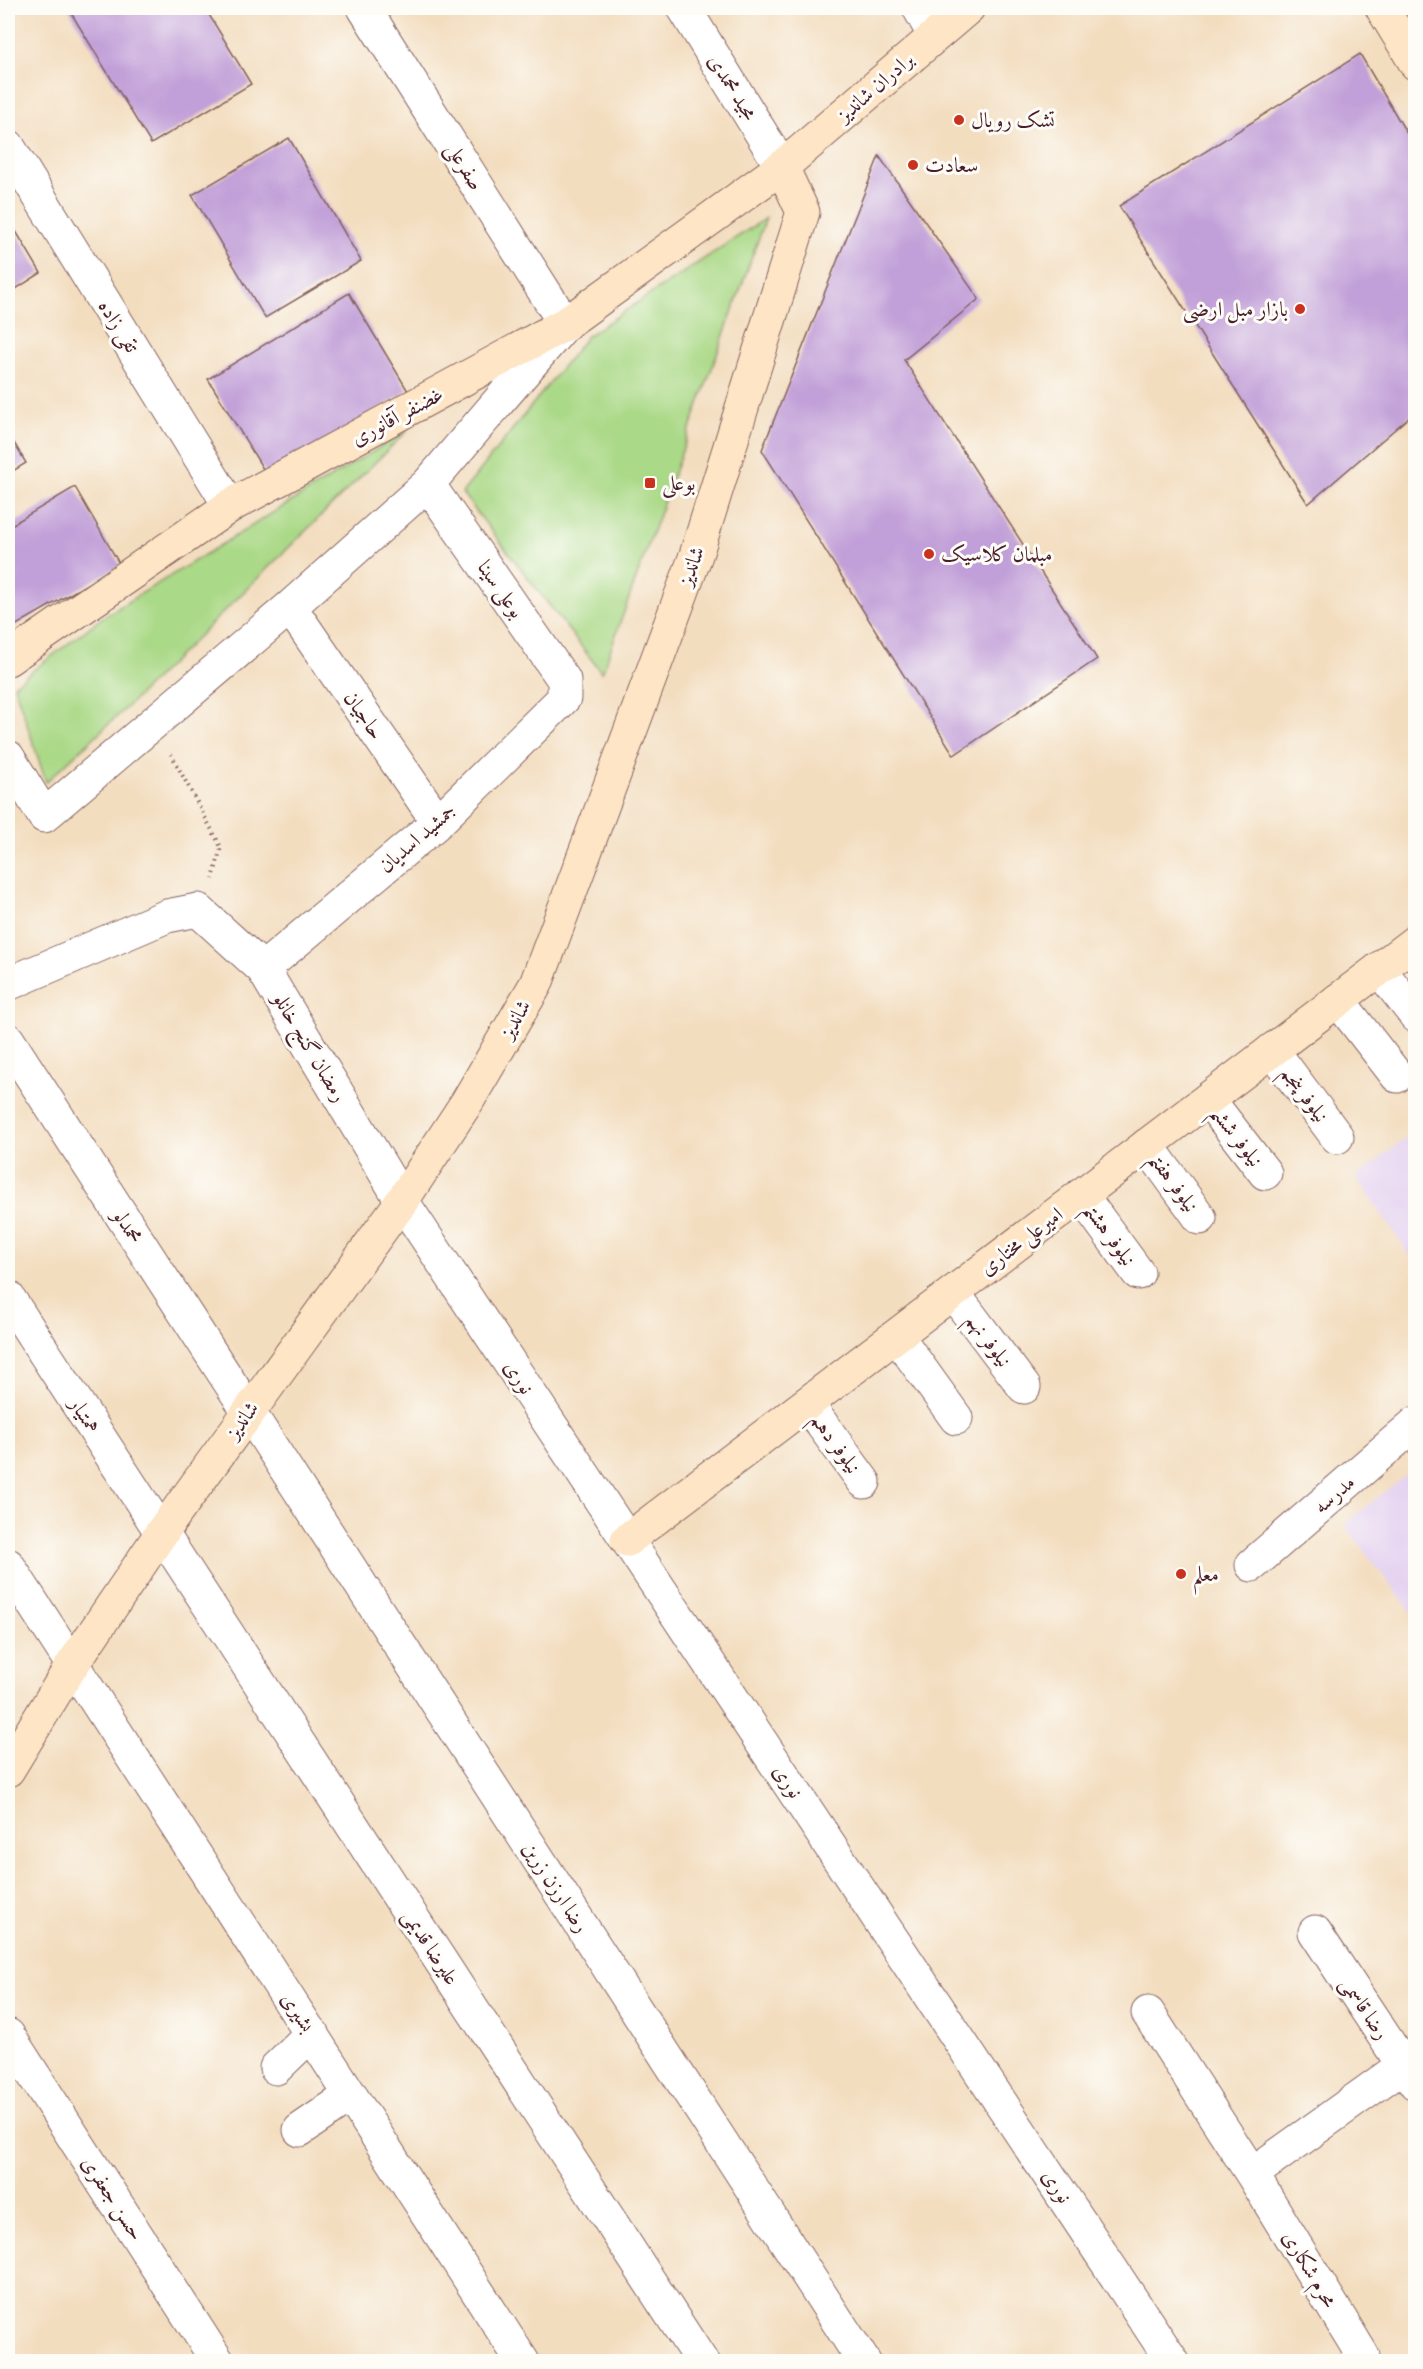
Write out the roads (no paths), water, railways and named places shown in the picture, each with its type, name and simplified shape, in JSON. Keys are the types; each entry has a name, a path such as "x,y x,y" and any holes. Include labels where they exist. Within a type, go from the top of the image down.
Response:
{"street":[{"name":"صفرعلی","path":"364,8 565,324"},
{"name":"مجید محمدی","path":"684,8 782,167"},
{"name":"برادران شاندیز","path":"782,167 926,21 968,8"},
{"path":"1382,8 1416,64"},
{"name":"تقی زاده","path":"8,146 230,506"},
{"name":"غضنفر آقانوری","path":"8,659 230,506 565,324 782,167"},
{"name":"شاندیز","path":"8,1770 72,1665 162,1532 402,1201 467,1102 536,984 696,555 803,212 782,167"},
{"path":"8,757 44,816 153,721 290,607 428,484 565,324"},
{"name":"بوعلی سینا","path":"428,484 564,680 564,698"},
{"name":"حاجیان","path":"290,607 438,822"},
{"name":"جمشید اسدیان","path":"263,969 438,822 564,698"},
{"name":"رمضان گنج خانلو","path":"8,984 167,915 198,910 263,969 402,1201"},
{"name":"امیرعلی مختاری","path":"627,1540 1416,941"},
{"path":"1379,969 1416,1016"},
{"path":"1338,1000 1397,1076"},
{"name":"محمدلو","path":"8,1040 248,1412"},
{"name":"نیلوفر پنجم","path":"1272,1050 1337,1137"},
{"name":"نیلوفر ششم","path":"1208,1099 1265,1173"},
{"name":"نیلوفر هفتم","path":"1147,1145 1200,1218"},
{"name":"نیلوفر هشتم","path":"1081,1195 1138,1273"},
{"name":"نوری","path":"402,1201 1173,2361"},
{"name":"نیلوفر نهم","path":"953,1293 1024,1387"},
{"name":"همتیار","path":"8,1298 162,1532"},
{"path":"897,1336 956,1418"},
{"name":"نیلوفر دهم","path":"807,1404 864,1482"},
{"name":"رضا ارزن زرین","path":"248,1412 864,2361"},
{"name":"مدرسه","path":"1252,1565 1416,1423"},
{"name":"علیرضا قدیمی","path":"162,1532 702,2361"},
{"name":"بشیری","path":"8,1565 523,2361"},
{"name":"رضا قاسمی","path":"1315,1932 1410,2075"},
{"name":"محرم شکاری","path":"1148,2013 1252,2174 1363,2356 1356,2361"},
{"path":"276,2068 312,2033"},
{"name":"حسن جعفری","path":"8,2035 218,2361"},
{"path":"1252,2174 1410,2075"},
{"path":"300,2130 351,2095"}],"place":[{"name":"تشک رویال","path":"959,120"},
{"name":"سعادت","path":"913,165"},
{"name":"بازار مبل ارضی","path":"1300,309"},
{"name":"بوعلی","path":"650,483"},
{"name":"مبلمان کلاسیک","path":"929,554"},
{"name":"معلم","path":"1181,1574"}]}
